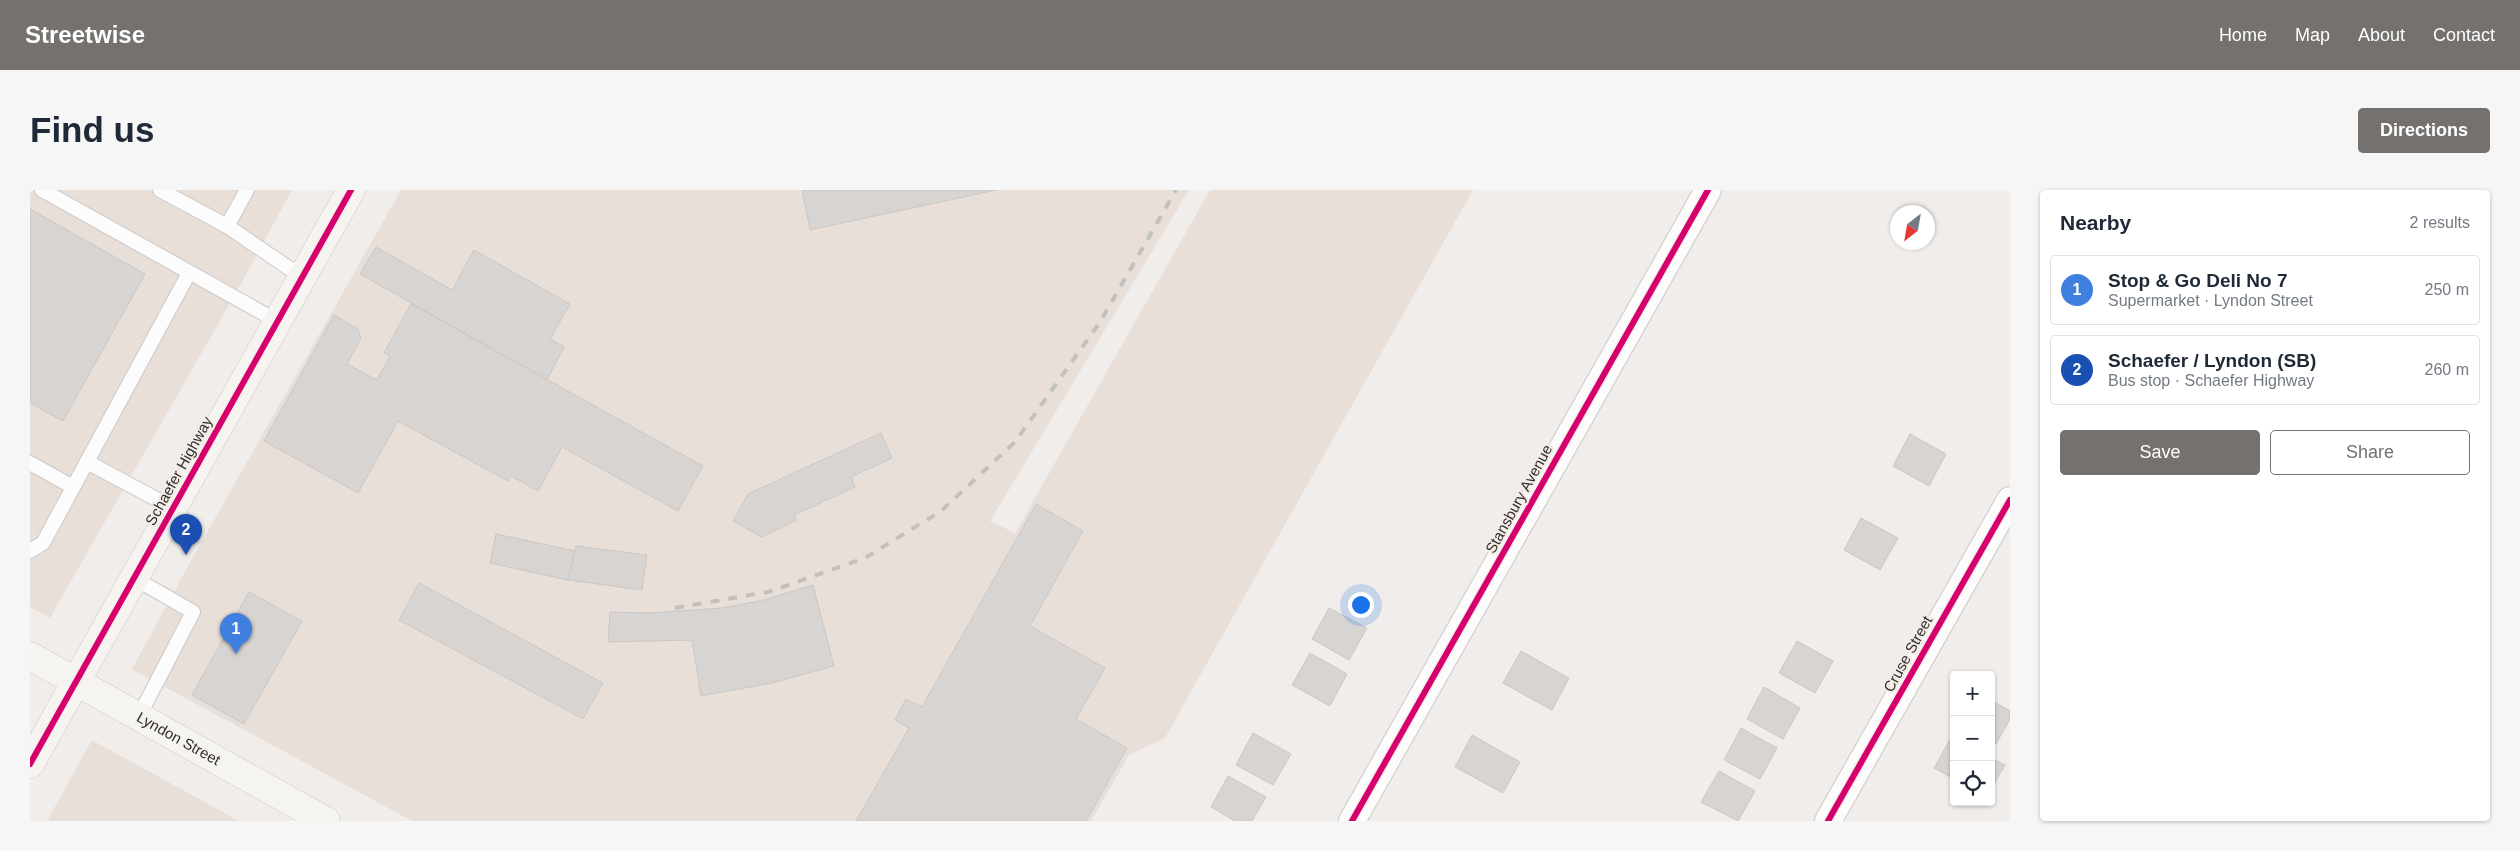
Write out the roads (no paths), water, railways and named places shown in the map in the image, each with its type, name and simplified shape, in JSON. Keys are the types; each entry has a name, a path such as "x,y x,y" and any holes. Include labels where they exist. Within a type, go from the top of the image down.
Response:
{"street":[{"name":"Schaefer Highway","path":"30,764 351,190"},
{"name":"Stansbury Avenue","path":"1352,821 1708,190"},
{"name":"Cruse Street","path":"1828,821 2010,500"},
{"name":"Lyndon Street","path":"30,656 326,821"}],"lane":[{"path":"42,190 277,321"},
{"path":"160,190 227,226 302,277"},
{"path":"227,226 247,190"},
{"path":"30,551 43,543 189,273"},
{"path":"87,462 173,508"},
{"path":"30,464 73,487"},
{"path":"134,578 193,612 139,716"}],"railway":[{"path":"675,608 768,592 865,558 941,511 1015,442 1100,322 1176,190"}],"place":[{"name":"Schaefer / Lyndon (SB)","path":"186,555"},
{"name":"Stop & Go Deli No 7","path":"236,654"}]}
